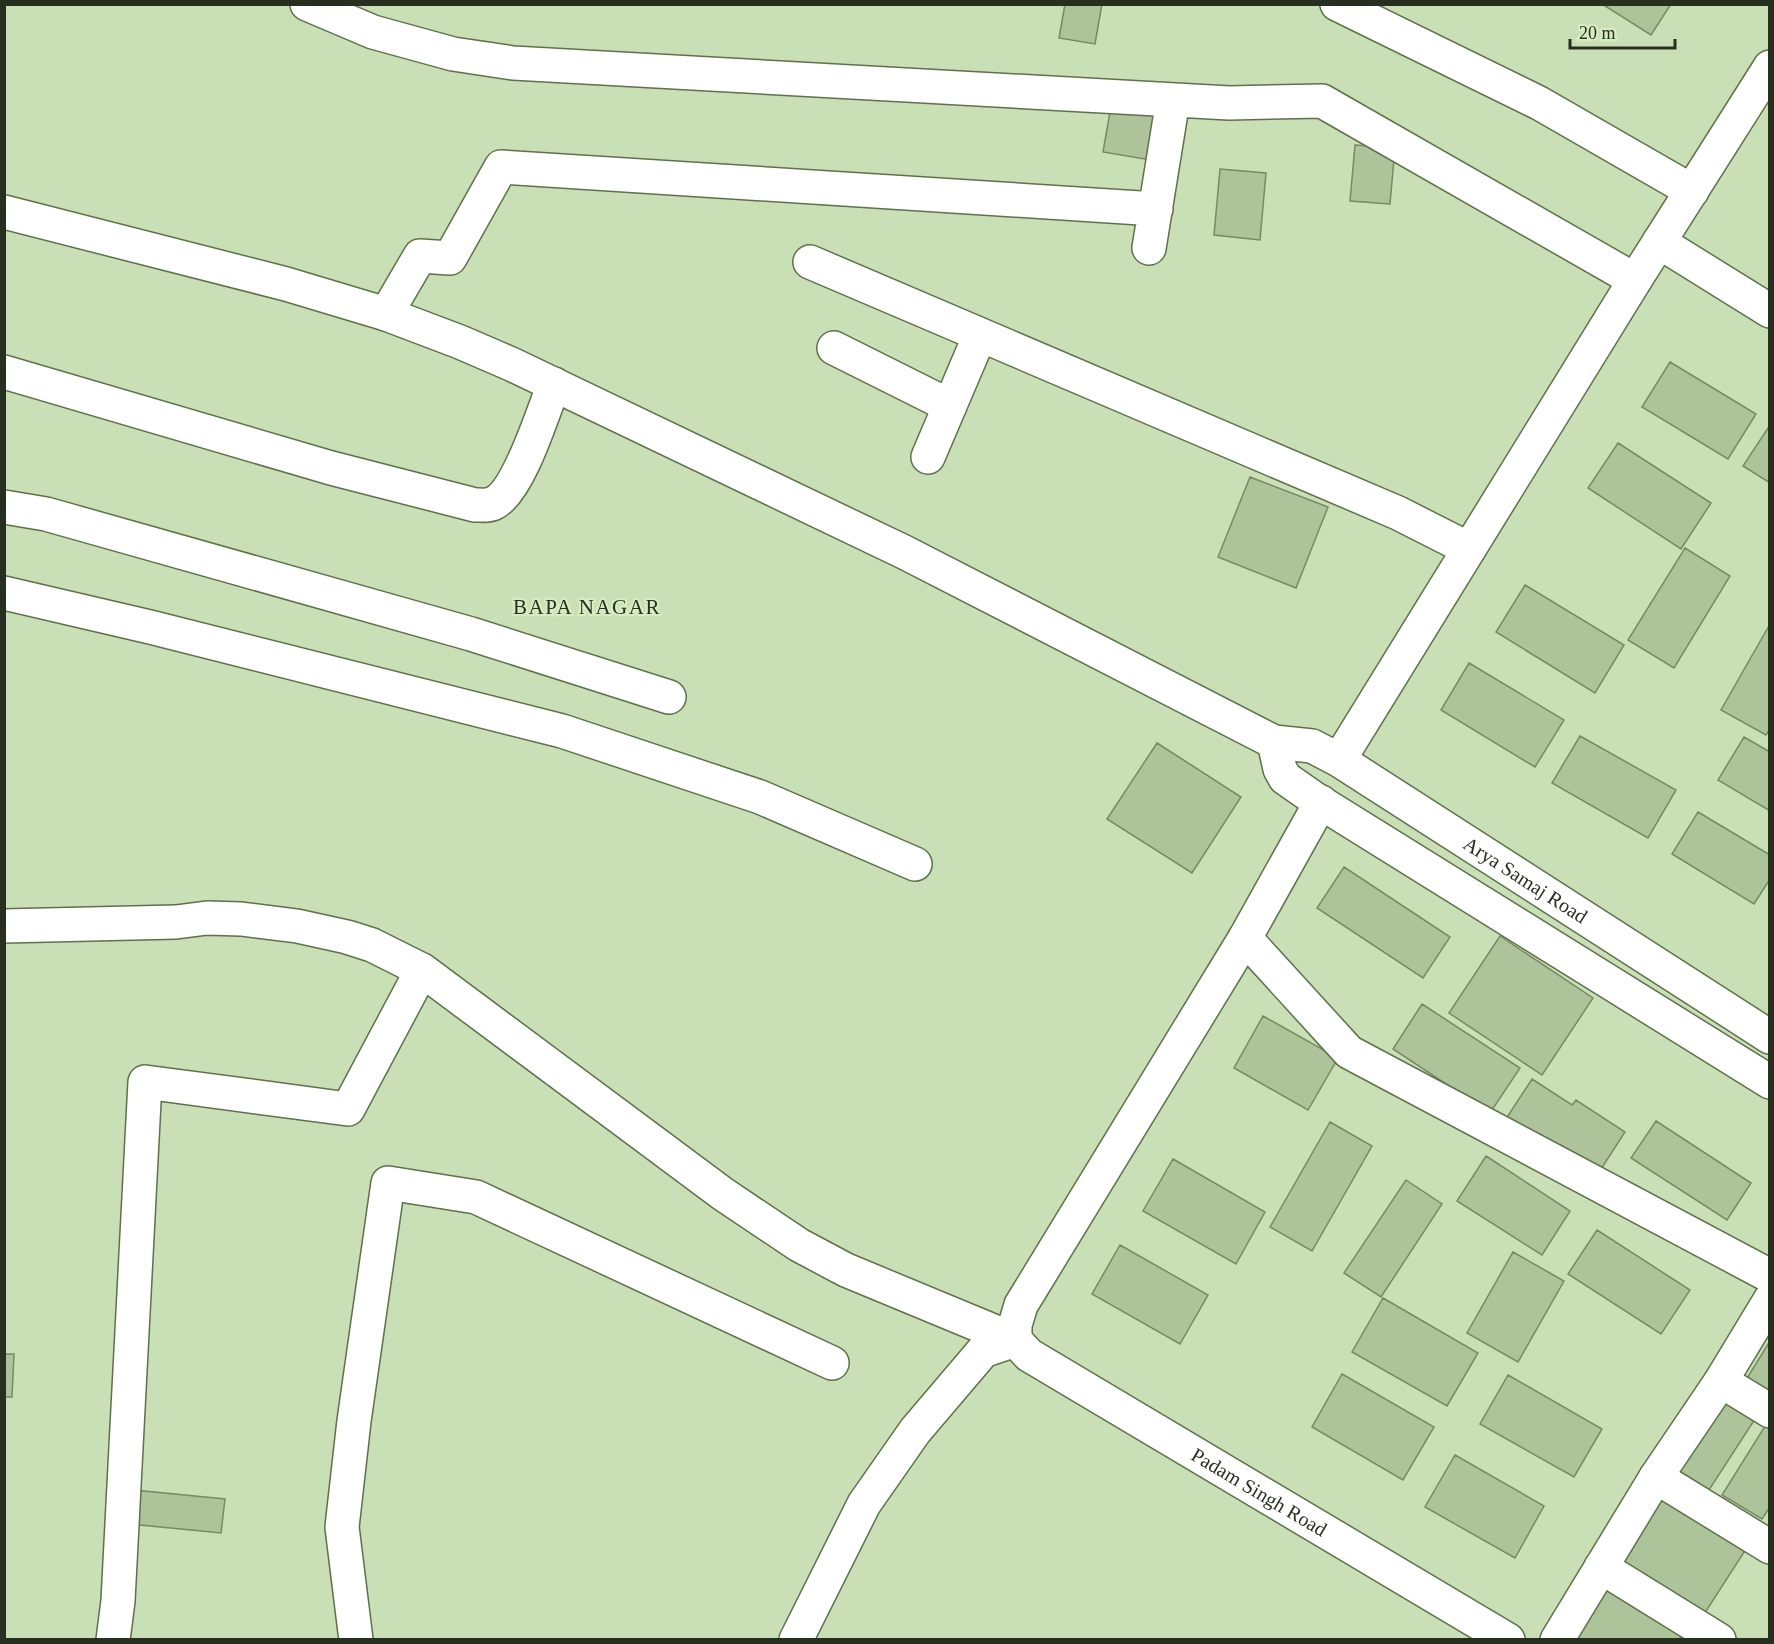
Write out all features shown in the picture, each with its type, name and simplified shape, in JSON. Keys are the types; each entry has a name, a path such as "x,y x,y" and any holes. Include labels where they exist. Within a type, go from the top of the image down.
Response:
{"street":[{"path":"307,4 374,32 453,54 513,63 1228,103 1322,101 1635,280"},
{"path":"1337,4 1539,104 1692,191"},
{"path":"1339,760 1635,280 1770,67"},
{"path":"1149,248 1173,100"},
{"path":"386,314 420,256 450,258 501,167 1156,209"},
{"path":"4,212 275,281 386,314 460,342 554,384 904,552 1274,742 1280,769 1285,778 1770,1082"},
{"path":"1659,242 1770,311"},
{"path":"810,262 1387,508 1469,549"},
{"path":"928,457 980,335"},
{"path":"834,348 950,406"},
{"path":"4,372 331,468 476,505 492,504 506,495 519,472 554,384"},
{"path":"4,507 46,514 471,633 669,698"},
{"path":"4,594 150,627 562,730 760,797 915,864"},
{"name":"Arya Samaj Road","path":"1274,742 1312,746 1339,760 1770,1037"},
{"path":"796,1640 864,1504 915,1431 983,1351 1015,1340 1015,1325 1021,1305 1245,938 1321,802"},
{"name":"Padam Singh Road","path":"4,926 176,922 207,918 297,926 372,945 422,970 723,1194 799,1245 846,1270 1015,1340 1029,1355 1508,1640"},
{"path":"1245,938 1350,1052 1770,1276"},
{"path":"113,1640 118,1600 145,1082 348,1109 422,970"},
{"path":"356,1640 342,1527 354,1421 388,1183 476,1197 832,1364"},
{"path":"1557,1640 1656,1477 1721,1381 1770,1300"},
{"path":"1721,1381 1770,1411"},
{"path":"1656,1477 1770,1547"},
{"path":"1601,1567 1719,1640"}],"building":[{"path":"1065,4 1102,4 1095,44 1059,38"},
{"path":"1606,4 1671,4 1651,35 1605,6"},
{"path":"1111,106 1164,115 1156,161 1103,152"},
{"path":"1355,145 1395,148 1390,204 1350,201"},
{"path":"1220,169 1266,173 1260,240 1214,235"},
{"path":"1670,362 1756,414 1728,459 1642,407"},
{"path":"1770,425 1770,483 1743,466"},
{"path":"1618,443 1711,503 1681,549 1588,488"},
{"path":"1250,477 1328,507 1296,588 1218,557"},
{"path":"1685,548 1730,576 1674,668 1628,640"},
{"path":"1525,585 1624,645 1595,693 1496,632"},
{"path":"1770,624 1770,729 1766,735 1721,710"},
{"path":"1469,663 1564,720 1535,767 1441,710"},
{"path":"1580,736 1676,790 1648,838 1552,783"},
{"path":"1744,737 1770,752 1770,811 1718,780"},
{"path":"1157,743 1241,797 1192,873 1107,819"},
{"path":"1698,812 1770,855 1770,879 1754,904 1672,854"},
{"path":"1344,867 1450,937 1423,978 1317,908"},
{"path":"1500,936 1593,998 1542,1075 1449,1013"},
{"path":"1422,1004 1520,1068 1490,1113 1393,1049"},
{"path":"1263,1016 1338,1058 1308,1110 1234,1068"},
{"path":"1532,1079 1572,1105 1576,1100 1625,1132 1594,1180 1504,1122"},
{"path":"1656,1121 1751,1183 1727,1220 1631,1158"},
{"path":"1330,1122 1372,1146 1312,1251 1270,1227"},
{"path":"1486,1156 1570,1211 1542,1255 1457,1201"},
{"path":"1173,1159 1265,1212 1236,1264 1143,1211"},
{"path":"1406,1180 1442,1204 1381,1297 1344,1273"},
{"path":"1597,1230 1690,1290 1661,1334 1568,1274"},
{"path":"1120,1245 1208,1295 1180,1344 1092,1294"},
{"path":"1513,1252 1564,1281 1518,1362 1467,1333"},
{"path":"1383,1298 1478,1353 1447,1406 1352,1352"},
{"path":"1770,1341 1770,1398 1744,1383"},
{"path":"4,1354 14,1354 12,1397 4,1397"},
{"path":"1342,1374 1434,1427 1403,1480 1312,1427"},
{"path":"1508,1375 1602,1429 1574,1477 1480,1424"},
{"path":"1720,1396 1755,1419 1709,1490 1673,1467"},
{"path":"1770,1418 1770,1507 1762,1519 1722,1495"},
{"path":"1455,1455 1544,1506 1515,1558 1425,1507"},
{"path":"134,1490 225,1499 221,1533 130,1524"},
{"path":"1662,1491 1748,1546 1699,1622 1613,1567"},
{"path":"1608,1580 1685,1630 1679,1640 1568,1640"}],"district":[{"name":"BAPA NAGAR","path":"587,607"}]}
